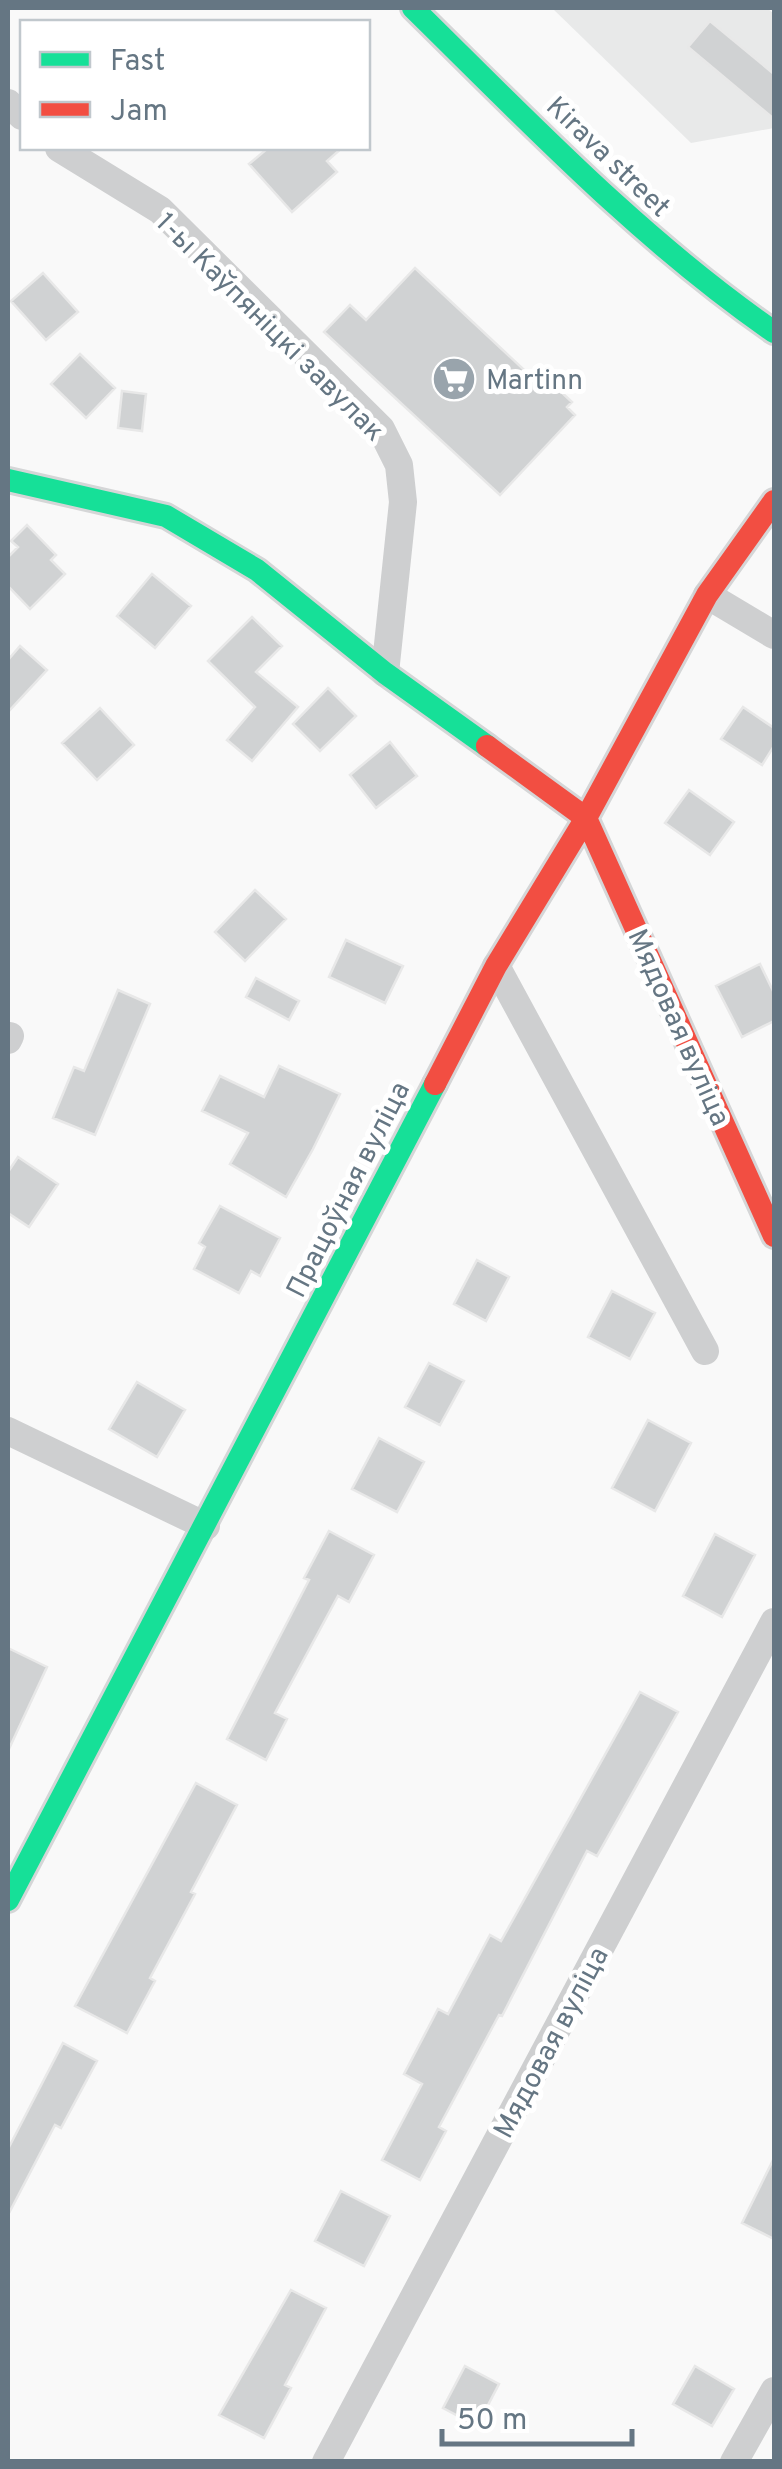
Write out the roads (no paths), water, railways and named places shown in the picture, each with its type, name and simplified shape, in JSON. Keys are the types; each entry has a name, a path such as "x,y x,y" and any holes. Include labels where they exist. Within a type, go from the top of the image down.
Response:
{"street":[{"name":"Kirava street","path":"413,8 659,246 774,332"},
{"name":"1-ы Каўпяніцкі завулак","path":"62,150 160,210 381,429 400,464 403,502 385,673"},
{"path":"8,480 166,516 257,570 385,673 586,818"},
{"name":"Працоўная вуліца","path":"8,1900 496,966 586,818 707,595 767,509"},
{"path":"707,595 774,635"},
{"name":"Мядовая вуліца","path":"586,818 774,1236"},
{"path":"496,966 705,1351"},
{"path":"8,1431 206,1526"},
{"name":"Мядовая вуліца","path":"326,2462 774,1622"},
{"path":"734,2462 774,2391"}],"place":[{"name":"Martinn","path":"454,379"}]}
